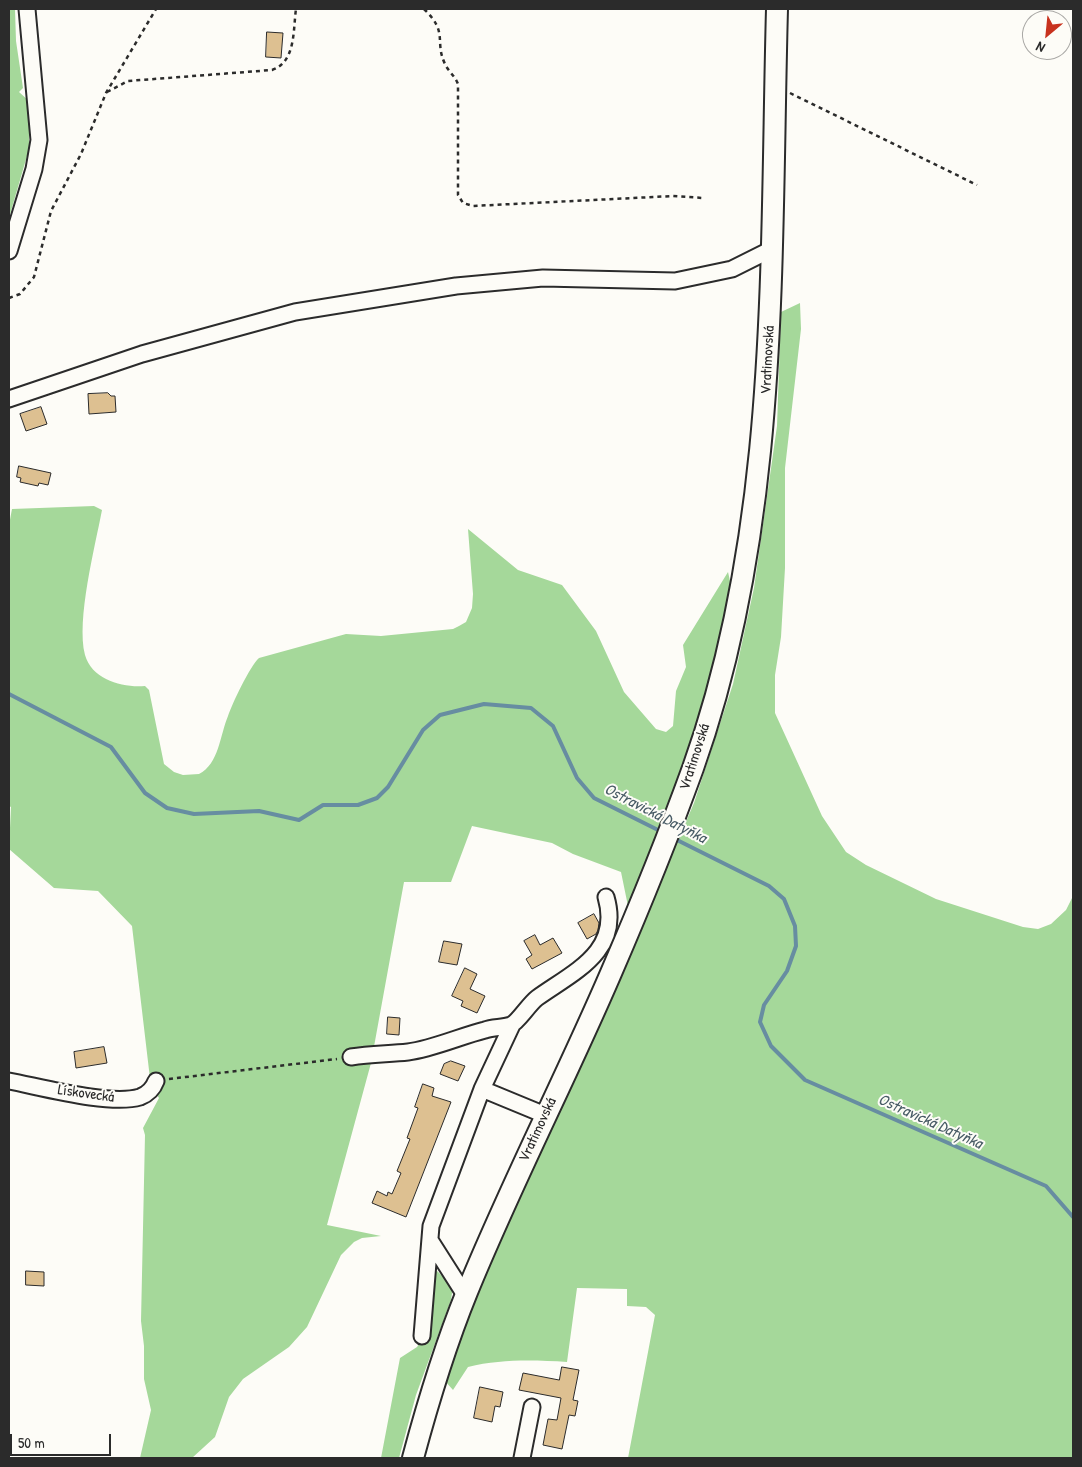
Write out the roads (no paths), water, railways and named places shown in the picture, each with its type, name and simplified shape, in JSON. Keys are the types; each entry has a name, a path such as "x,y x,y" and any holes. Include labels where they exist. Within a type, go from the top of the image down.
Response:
{"main road":[{"name":"Vratimovská","path":"413,1458 435,1381 465,1296 545,1115 611,973 690,776 725,660 744,566 758,477 766,399 772,250 777,9"}],"street":[{"path":"9,251 34,169 39,140 28,9"},
{"path":"9,399 142,354 295,312 456,286 543,278 675,280 732,269 772,250"},
{"path":"422,1336 432,1226 482,1089 512,1025 536,999 589,962 599,948 608,925 609,907 606,897"},
{"path":"351,1057 378,1053 409,1052 487,1029 512,1025"},
{"name":"Lískovecká","path":"9,1081 108,1099 141,1097 153,1088 156,1081"},
{"path":"482,1089 545,1115"},
{"path":"430,1240 465,1296"},
{"path":"522,1458 532,1407"}],"waterway":[{"name":"Ostravická Datyňka","path":"9,694 111,747 145,793 167,808 194,814 259,811 299,820 323,805 358,805 377,798 388,787 423,730 440,715 484,704 531,708 553,726 577,778 594,798 662,832"},
{"name":"Ostravická Datyňka","path":"673,838 769,886 784,899 795,926 796,946 787,971 764,1005 760,1022 771,1046 805,1080 1046,1186 1073,1217"}]}
